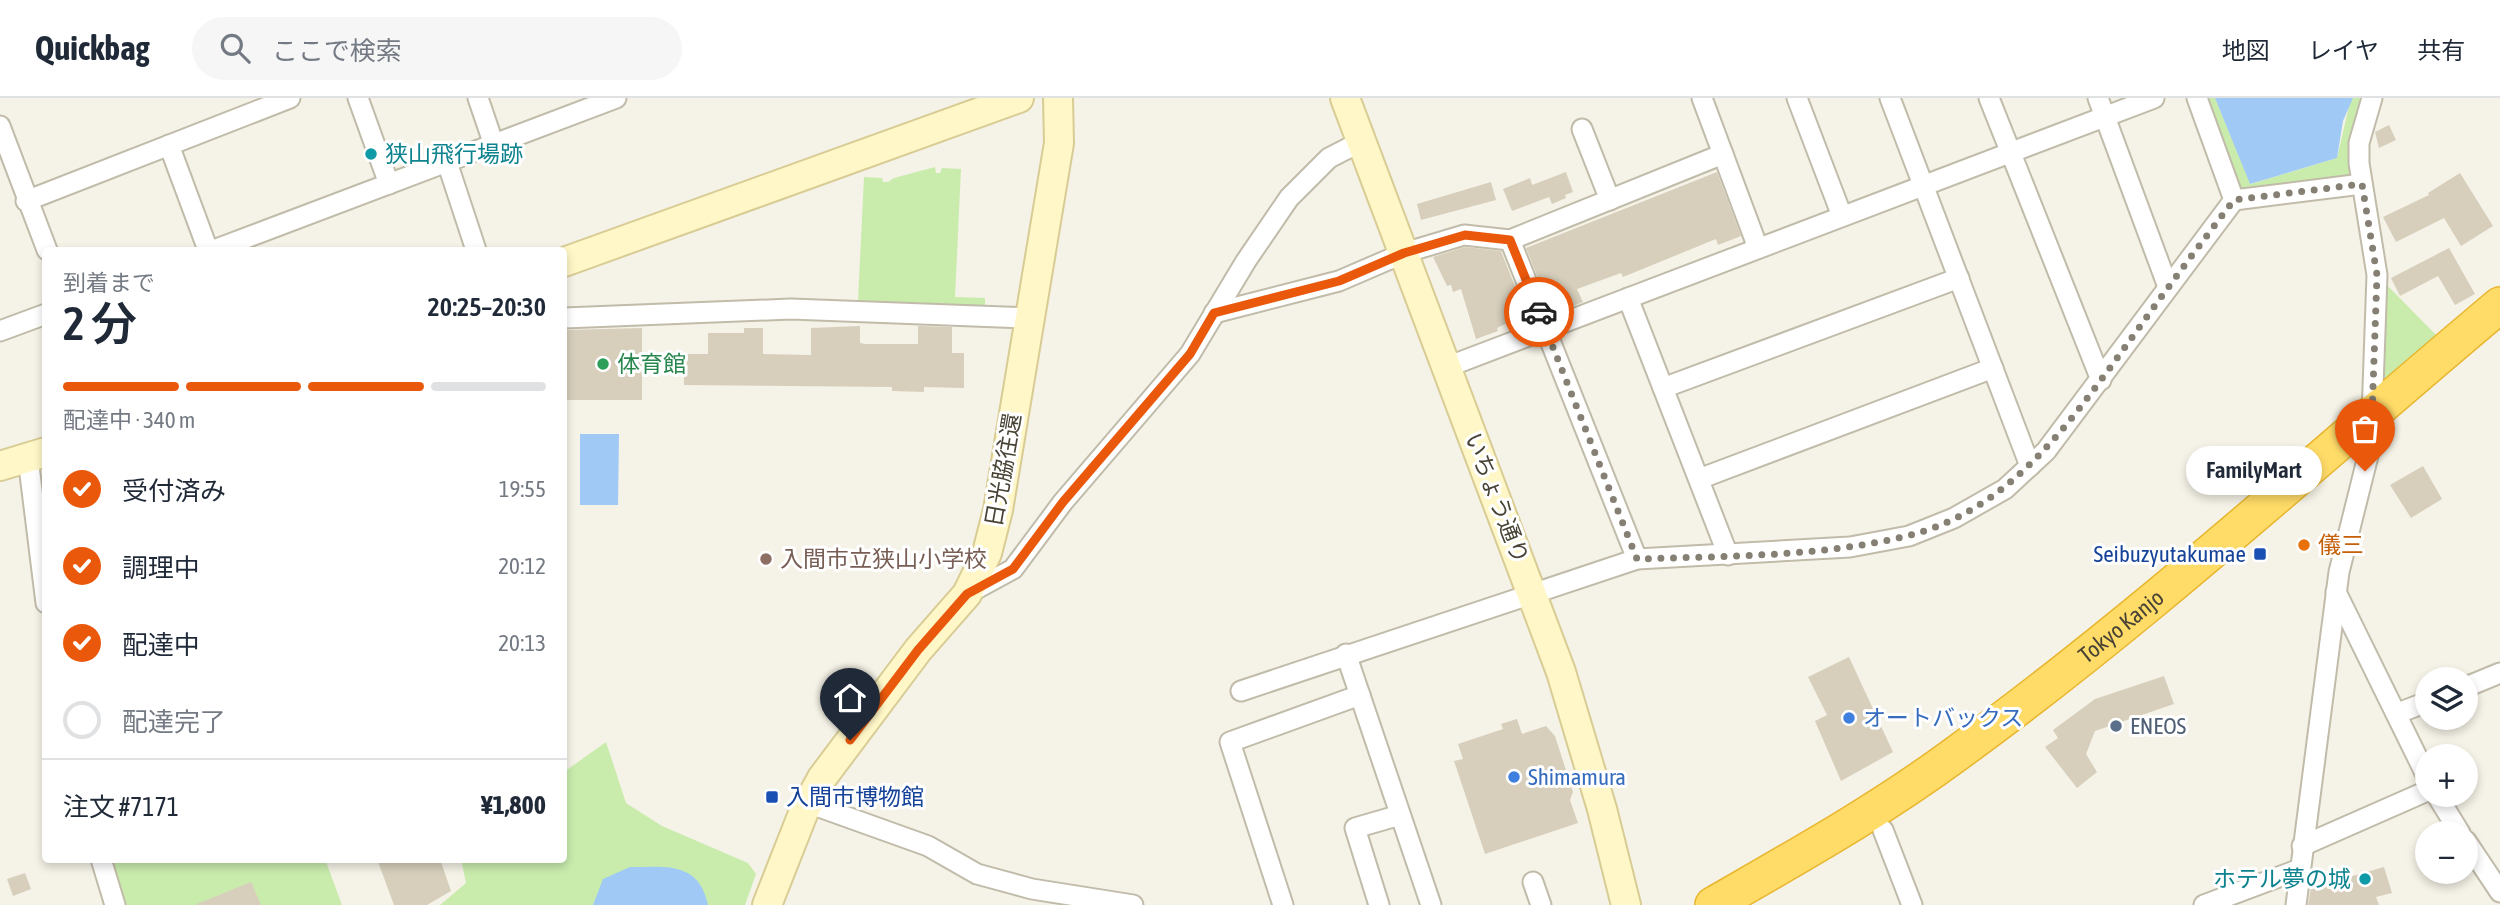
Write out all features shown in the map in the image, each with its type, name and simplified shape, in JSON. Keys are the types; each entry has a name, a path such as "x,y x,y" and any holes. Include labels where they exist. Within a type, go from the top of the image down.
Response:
{"highway":[{"name":"Tokyo Kanjo","path":"1759,905 1883,830 2009,742 2099,673 2371,428 2500,305"},
{"name":"Tokyo Kanjo","path":"1713,905 1858,821 1955,755 2371,428 2500,336"}],"street":[{"path":"26,201 290,98"},
{"path":"358,98 389,184"},
{"path":"478,98 494,145"},
{"path":"222,247 616,98"},
{"path":"567,261 983,104 1019,98"},
{"name":"日光脇往還","path":"767,905 808,803 822,778 918,650 967,594 980,571 998,510 1059,144 1058,98"},
{"name":"いちょう通り","path":"1345,98 1532,592 1584,744 1626,905"},
{"path":"1702,98 1758,248"},
{"path":"1797,98 1842,216"},
{"path":"1890,98 2030,466"},
{"path":"1989,98 2101,380"},
{"path":"1447,367 2010,151 2101,107 2154,98"},
{"path":"2197,98 2234,200"},
{"path":"2296,905 2336,592 2371,428 2377,275 2362,184 2360,142 2372,98"},
{"path":"2101,107 2168,287"},
{"path":"0,126 26,201 46,247"},
{"path":"1582,129 1610,200"},
{"path":"967,594 1013,569 1063,502 1190,354 1289,198 1329,158 1362,141"},
{"path":"169,145 207,247"},
{"path":"1214,313 1339,281 1404,253 1465,235 1510,240 1723,155"},
{"path":"447,162 475,247"},
{"path":"1241,691 1637,559 1850,547 1909,536 1954,518 2005,489 2046,451 2234,200 2362,184"},
{"path":"1510,240 1637,559"},
{"path":"1663,388 1959,278"},
{"path":"1628,298 1728,555"},
{"path":"567,318 791,309 1028,318"},
{"path":"0,331 42,315"},
{"path":"1699,479 1993,368"},
{"path":"0,466 37,455 42,537"},
{"path":"2336,592 2415,751"},
{"path":"1346,654 1431,905"},
{"path":"2478,682 2500,673"},
{"path":"1283,905 1230,742 1360,695"},
{"path":"2398,713 2415,707"},
{"path":"2302,846 2415,796"},
{"path":"808,803 928,846 977,874 1032,890 1133,905"},
{"path":"1379,905 1355,828 1400,815"},
{"path":"1883,830 1912,905"},
{"path":"2478,859 2500,892"},
{"path":"102,863 115,905"},
{"path":"2204,905 2300,869"},
{"path":"1533,882 1541,905"}],"green space":[{"path":"2206,98 2215,98 2251,184 2337,158 2350,102 2353,98 2367,98 2353,175 2350,180 2246,193 2240,189"},
{"path":"935,167 936,173 940,173 942,168 961,169 955,297 985,298 985,307 858,301 864,177 882,178 883,182 888,182"},
{"path":"2380,278 2440,339 2374,391"},
{"path":"606,742 626,803 662,826 748,863 756,874 745,905 440,905 466,883 462,863 567,863 567,770"},
{"path":"107,863 326,863 342,905 119,905"}],"water":[{"path":"2215,98 2353,98 2343,121 2337,158 2250,184"},
{"path":"580,434 619,434 618,505 580,505"},
{"path":"630,867 668,867 689,874 704,891 708,905 593,905 603,879"}],"building":[{"path":"2389,125 2396,140 2379,148 2375,132"},
{"path":"1566,172 1573,192 1565,195 1566,198 1552,204 1549,197 1512,211 1503,189 1530,178 1532,185"},
{"path":"1717,172 1741,236 1718,245 1716,239 1623,277 1621,273 1577,289 1583,302 1570,307 1566,297 1548,303 1526,248"},
{"path":"2460,173 2493,226 2461,246 2444,218 2396,242 2383,217 2429,195 2428,193"},
{"path":"1491,182 1496,200 1421,220 1417,204"},
{"path":"1465,247 1501,251 1526,314 1497,328 1498,331 1476,339 1461,289 1453,292 1451,285 1447,286 1433,257"},
{"path":"2449,248 2475,294 2455,305 2438,276 2400,296 2391,278"},
{"path":"860,326 860,343 866,344 918,344 918,326 952,327 952,353 964,353 964,388 924,387 924,392 892,391 892,387 684,385 684,354 708,354 708,333 744,333 744,328 763,328 763,354 811,355 811,328"},
{"name":"体育館","path":"642,328 642,400 567,400 567,330"},
{"path":"2423,466 2442,499 2411,518 2390,485"},
{"name":"オートバックス","path":"1849,657 1893,752 1841,781 1815,721 1827,715 1808,677"},
{"path":"2164,676 2174,704 2095,731 2086,754 2097,772 2077,788 2045,747 2058,738 2053,730 2095,699"},
{"name":"Shimamura","path":"1517,719 1522,734 1546,726 1555,736 1573,792 1570,800 1578,823 1485,854 1454,761 1463,759 1458,744 1503,729 1501,724"},
{"path":"378,863 441,863 451,891 427,905 394,905"},
{"name":"ホテル夢の城","path":"2384,867 2392,893 2376,897 2379,905 2308,905 2311,888"},
{"path":"25,873 31,889 13,896 7,879"},
{"path":"251,882 261,905 197,905 197,904"}],"way so far":[{"path":"1539,312 1637,559 1850,547 1909,536 1954,518 2005,489 2046,451 2234,200 2362,184 2377,275 2371,444 2365,471"}],"place":[{"name":"狭山飛行場跡","path":"371,154"},
{"name":"体育館","path":"603,364"},
{"name":"FamilyMart","path":"2365,471"},
{"name":"儀三","path":"2304,545"},
{"name":"Seibuzyutakumae","path":"2260,554"},
{"name":"入間市立狭山小学校","path":"766,559"},
{"name":"オートバックス","path":"1849,718"},
{"name":"ENEOS","path":"2116,726"},
{"name":"Shimamura","path":"1514,777"},
{"name":"入間市博物館","path":"772,797"},
{"name":"ホテル夢の城","path":"2365,879"}],"route":[{"path":"850,740 918,650 967,594 1013,569 1063,502 1190,354 1214,313 1339,281 1404,253 1465,235 1510,240 1539,312"}]}
